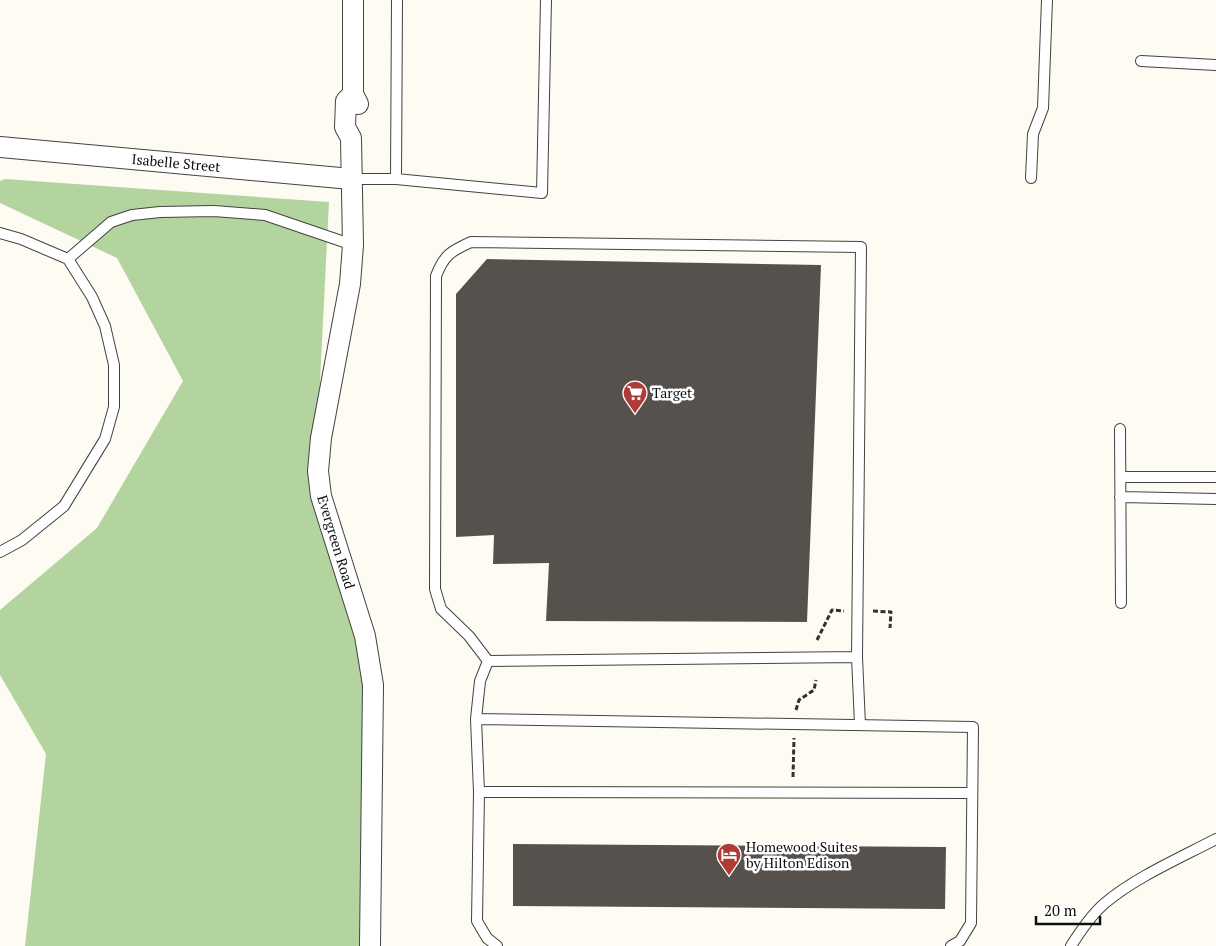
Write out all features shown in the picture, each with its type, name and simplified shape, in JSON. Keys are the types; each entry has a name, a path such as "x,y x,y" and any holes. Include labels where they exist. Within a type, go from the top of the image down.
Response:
{"street":[{"name":"Evergreen Road","path":"353,0 353,94 346,102 345,127 351,138 353,245 350,284 321,438 318,471 321,496 365,636 372,685 370,946"},
{"name":"Isabelle Street","path":"0,147 352,179"}],"lane":[{"path":"396,179 397,0"},
{"path":"352,179 396,179 542,194 546,0"},
{"path":"1031,178 1032,134 1043,108 1046,0"},
{"path":"1141,61 1216,65"},
{"path":"68,259 111,222 132,215 160,212 214,211 265,215 353,245"},
{"path":"0,233 21,239 68,259 92,297 104,326 114,365 114,407 105,439 64,506 22,540 0,552"},
{"path":"488,661 469,636 441,609 435,589 436,276 441,263 448,254 471,242 861,247 857,657 860,725"},
{"path":"1120,429 1121,603"},
{"path":"1121,476 1216,477"},
{"path":"1120,497 1216,499"},
{"path":"488,661 857,657"},
{"path":"488,661 480,681 476,719 479,792 477,921 486,938 497,946"},
{"path":"476,719 973,727 971,923 960,941 951,946"},
{"path":"479,792 972,793"},
{"path":"1071,946 1091,917 1122,890 1216,839"}],"path":[{"path":"817,640 832,610"},
{"path":"796,711 799,700 814,690 816,680"},
{"path":"794,738 794,776"}],"green space":[{"path":"5,179 329,202 315,482 372,682 370,946 25,946 46,754 0,675 0,610 97,528 183,381 117,258 0,203 0,181"}],"building":[{"name":"Target","path":"487,259 821,265 807,622 546,621 549,563 493,564 494,535 456,537 456,294"},
{"name":"Homewood Suites by Hilton Edison","path":"513,844 946,847 945,909 513,906"}],"place":[{"name":"Target","path":"635,414"},
{"name":"Homewood Suites by Hilton Edison","path":"729,876"}]}
